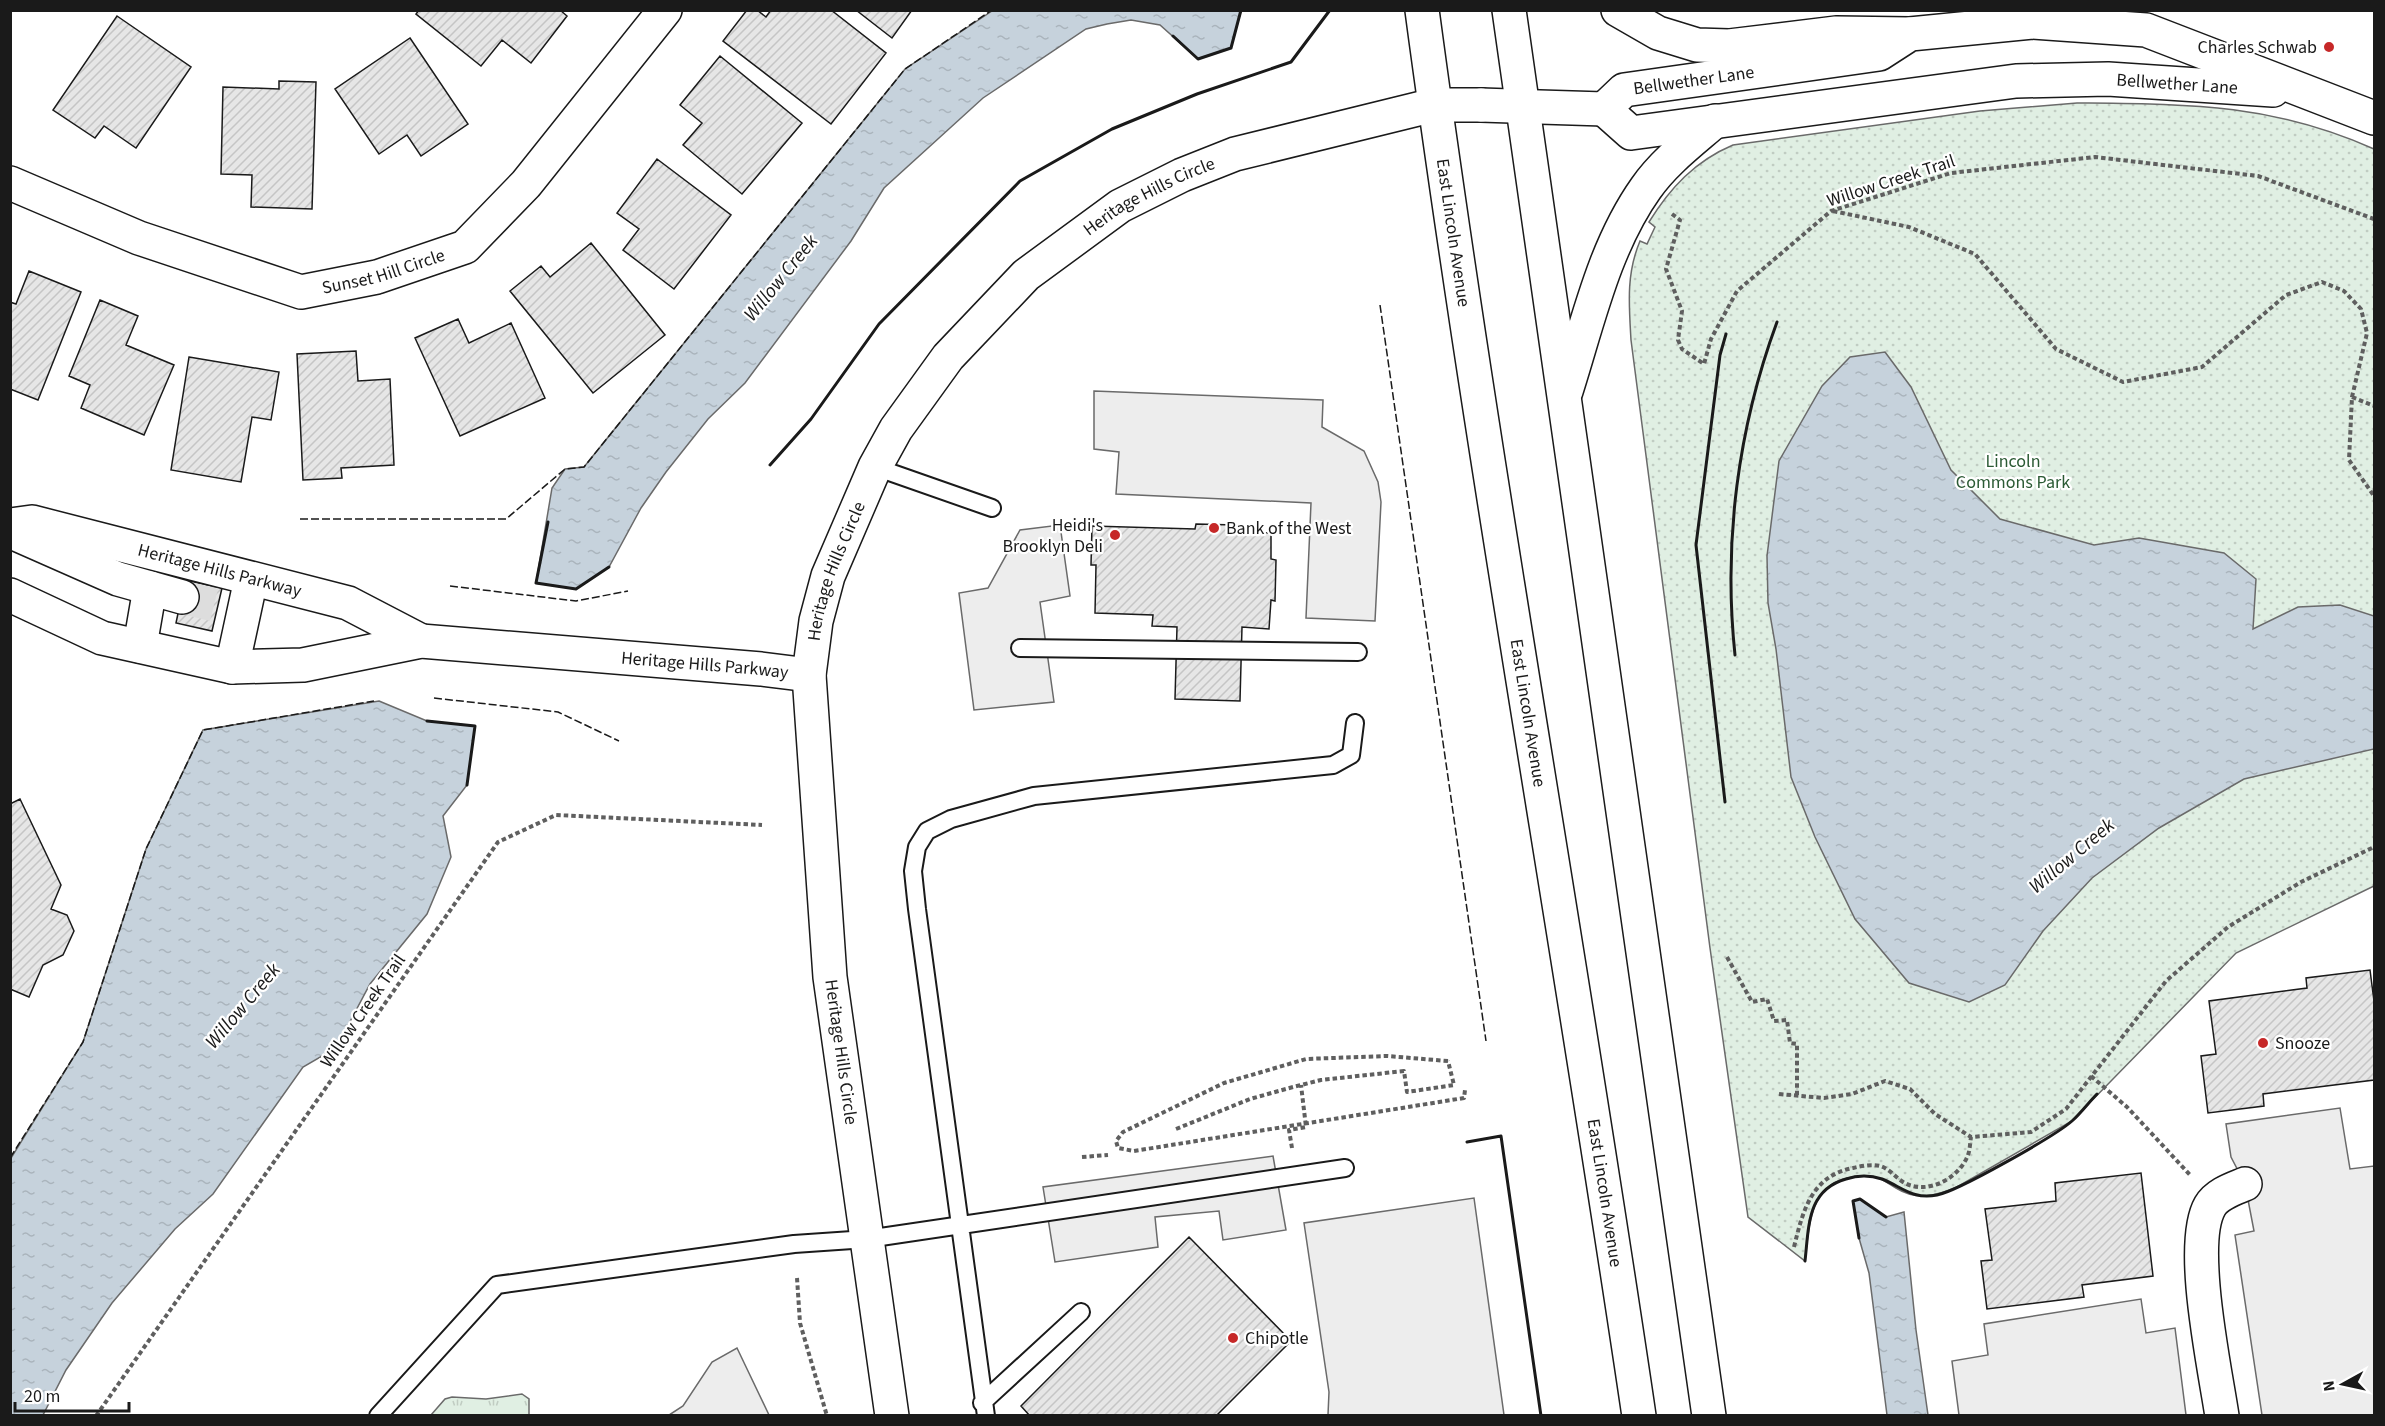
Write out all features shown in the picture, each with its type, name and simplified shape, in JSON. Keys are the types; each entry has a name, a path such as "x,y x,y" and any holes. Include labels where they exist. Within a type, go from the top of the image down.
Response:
{"street":[{"name":"Sunset Hill Circle","path":"10,183 139,238 302,292 377,277 465,247 526,184 665,10"},
{"name":"East Lincoln Avenue","path":"1422,10 1434,105 1639,1416"},
{"path":"1509,10 1709,1416"},
{"path":"1618,10 1658,33 1697,45 1729,46 1836,33 1910,34"},
{"name":"Bellwether Lane","path":"2305,92 2108,79 2016,81 1631,133 1604,109 1624,90 1879,54 1910,34 2032,22 2145,30 2374,118"},
{"name":"Heritage Hills Circle","path":"892,1416 830,977 809,675 816,621 828,576 875,467 896,429 948,357 1026,275 1120,206 1182,175 1235,154 1434,105 1604,109"},
{"path":"1564,398 1600,281 1623,223 1647,186 1715,121"},
{"name":"Heritage Hills Parkway","path":"10,525 32,522 348,603 421,641"},
{"name":"Heritage Hills Parkway","path":"10,532 118,579 182,597"},
{"path":"232,667 231,610 251,579"},
{"path":"140,646 150,588"},
{"name":"Heritage Hills Parkway","path":"10,595 102,638 232,667 303,665 421,641 809,675"},
{"path":"2222,1416 2200,1257 2202,1228 2211,1204 2227,1191 2245,1184"}],"lane":[{"path":"875,467 992,508"},
{"path":"1020,648 1358,652"},
{"path":"984,1409 913,871 917,847 927,831 951,819 1034,796 1333,765 1352,755 1355,723"},
{"path":"378,1416 497,1285 794,1244 867,1239 1345,1168"},
{"path":"984,1409 1081,1312"}],"path":[{"name":"Willow Creek Trail","path":"1667,210 1680,220 1666,269 1682,311 1678,340 1682,349 1704,364 1711,339 1737,291 1831,211 1951,173 2095,157 2258,176 2374,219"},
{"path":"1831,211 1909,228 1975,254 2056,349 2122,382 2202,367 2286,295 2322,282 2344,291 2361,309 2367,333 2352,397 2349,460 2374,496"},
{"path":"2352,397 2374,405"},
{"name":"Willow Creek Trail","path":"96,1416 498,842 556,815 762,825"},
{"path":"1779,1094 1824,1098 1852,1094 1885,1081 1910,1089 1935,1114 1971,1137 2031,1132 2066,1109 2166,981 2228,927 2301,882 2374,847"},
{"path":"1727,957 1752,1002 1767,999 1774,1021 1787,1020 1790,1043 1797,1044 1797,1095"},
{"path":"1176,1129 1250,1099 1300,1085 1404,1071 1407,1092 1454,1085 1448,1061 1387,1056 1306,1059 1224,1083 1123,1132 1116,1141 1118,1148 1134,1151 1464,1098 1465,1090"},
{"path":"2091,1076 2127,1107 2161,1142 2198,1183 2211,1204"},
{"path":"1296,1176 1289,1130 1306,1127 1300,1085"},
{"path":"1794,1247 1803,1211 1813,1191 1826,1178 1852,1168 1880,1166 1904,1182 1922,1187 1943,1183 1955,1174 1968,1157 1971,1137"},
{"path":"1082,1157 1108,1155"},
{"path":"797,1278 800,1323 827,1416"}],"green space":[{"name":"Lincoln Commons Park","path":"2077,103 2192,106 2264,114 2336,134 2374,149 2374,886 2236,953 2072,1121 1957,1187 1934,1195 1911,1195 1871,1176 1855,1176 1831,1185 1823,1192 1812,1212 1805,1261 1748,1217 1710,948 1631,340 1630,278 1632,265 1640,241 1647,244 1655,227 1649,222 1675,187 1695,167 1733,145 1980,111"},
{"path":"522,1394 529,1399 529,1415 431,1415 445,1399 452,1397 486,1399"}],"shaded area":[{"path":"1094,391 1323,400 1322,427 1364,451 1378,482 1381,502 1375,621 1306,618 1311,503 1116,494 1119,452 1094,449"},
{"path":"1060,525 1070,596 1040,602 1054,702 974,710 959,593 988,588 1020,530"},
{"path":"2340,1108 2350,1169 2374,1166 2374,1415 2262,1415 2235,1235 2254,1231 2245,1184 2231,1157 2226,1124"},
{"path":"1273,1156 1286,1230 1223,1240 1219,1211 1155,1217 1158,1247 1055,1262 1043,1187"},
{"path":"1474,1198 1504,1415 1328,1415 1329,1392 1304,1223"},
{"path":"2141,1299 2146,1333 2175,1328 2186,1415 1959,1415 1952,1361 1988,1355 1984,1324"},
{"path":"737,1348 769,1415 669,1415 683,1406 712,1362"}],"water":[{"name":"Willow Creek","path":"992,11 1241,11 1231,48 1198,59 1160,25 1131,20 1086,29 983,98 884,188 851,241 745,383 708,419 666,472 641,508 609,567 576,589 536,583 552,488 565,469 584,467 905,69"},
{"name":"Willow Creek","path":"1885,352 1911,387 1951,470 2000,519 2094,545 2139,538 2224,553 2256,579 2253,629 2298,607 2340,605 2374,616 2374,749 2244,779 2159,828 2092,878 2043,931 2005,985 1969,1002 1909,983 1855,919 1815,837 1791,777 1776,649 1768,603 1767,556 1779,461 1822,386 1850,357"},
{"name":"Willow Creek","path":"379,701 427,721 475,726 467,785 443,816 451,857 427,914 370,984 336,1048 303,1067 213,1194 175,1229 112,1303 66,1370 43,1415 11,1415 11,1158 83,1042 146,849 203,730"},
{"path":"1860,1199 1886,1217 1904,1212 1916,1330 1928,1415 1887,1415 1869,1273 1859,1238 1853,1201"}],"building":[{"path":"419,10 560,10 567,16 531,63 502,40 481,66 416,14"},
{"path":"747,10 757,10 766,17 771,10 831,10 886,53 831,124 723,41"},
{"path":"856,10 912,10 892,38"},
{"path":"117,16 191,67 136,148 104,126 95,138 53,110"},
{"path":"410,38 468,124 421,156 407,135 379,154 335,89"},
{"path":"720,56 802,123 742,194 683,145 702,123 680,105"},
{"path":"279,81 316,82 312,209 251,207 252,175 221,174 223,87 279,89"},
{"path":"657,159 731,215 674,289 623,250 639,229 617,213"},
{"path":"591,243 665,335 593,393 510,291 541,266 550,277"},
{"path":"29,271 81,292 38,400 10,389 10,302 16,304"},
{"path":"100,300 138,316 126,345 174,365 144,435 81,408 90,385 69,376"},
{"path":"458,319 469,343 511,323 545,398 460,436 415,338"},
{"path":"356,351 358,381 390,379 394,465 341,468 342,478 303,480 297,354"},
{"path":"189,357 279,372 271,420 252,417 241,482 171,470"},
{"path":"1196,524 1235,525 1235,532 1271,533 1271,559 1276,560 1275,601 1271,600 1269,629 1242,627 1240,701 1175,699 1177,627 1152,626 1153,615 1095,613 1096,565 1091,565 1092,526 1195,529"},
{"path":"185,580 222,588 212,631 176,623"},
{"path":"20,799 61,885 51,909 67,915 74,931 63,955 43,965 29,997 10,989 10,804"},
{"path":"2370,970 2374,1001 2374,1080 2263,1094 2264,1106 2208,1113 2201,1056 2216,1054 2209,1001 2307,988 2306,978"},
{"path":"2141,1173 2153,1276 2082,1285 2084,1297 1987,1309 1981,1261 1992,1260 1985,1209 2056,1201 2055,1183"},
{"path":"1189,1237 1291,1341 1216,1416 1030,1416 1021,1406"}],"tunnel":[{"path":"182,597 218,606"}],"fence":[{"path":"300,519 506,519 565,469 584,467 905,69 992,10"},
{"path":"1380,305 1486,1041"},
{"path":"450,586 576,601 628,591"},
{"path":"434,698 558,712 619,741"},
{"path":"10,1158 83,1042 146,849 203,730 374,701"}],"wall":[{"path":"1173,36 1198,59 1231,48 1241,10"},
{"path":"770,465 811,419 879,324 1020,181 1112,129 1197,94 1291,62 1330,10"},
{"path":"1735,655 1731,570 1737,486 1752,403 1777,322"},
{"path":"1725,802 1696,545 1720,355 1726,334"},
{"path":"548,522 536,583 576,589 609,567"},
{"path":"427,721 475,726 467,785"},
{"path":"1805,1261 1812,1211 1817,1201 1833,1184 1850,1178 1868,1176 1882,1179 1921,1196 1937,1195 1965,1184 2047,1138 2075,1118 2097,1094"},
{"path":"1467,1142 1501,1136 1541,1416"},
{"path":"1859,1238 1853,1201 1860,1199 1886,1217"}],"place":[{"name":"Charles Schwab","path":"2329,47"},
{"name":"Bank of the West","path":"1214,528"},
{"name":"Heidi's Brooklyn Deli","path":"1115,535"},
{"name":"Snooze","path":"2263,1043"},
{"name":"Chipotle","path":"1233,1338"}]}
